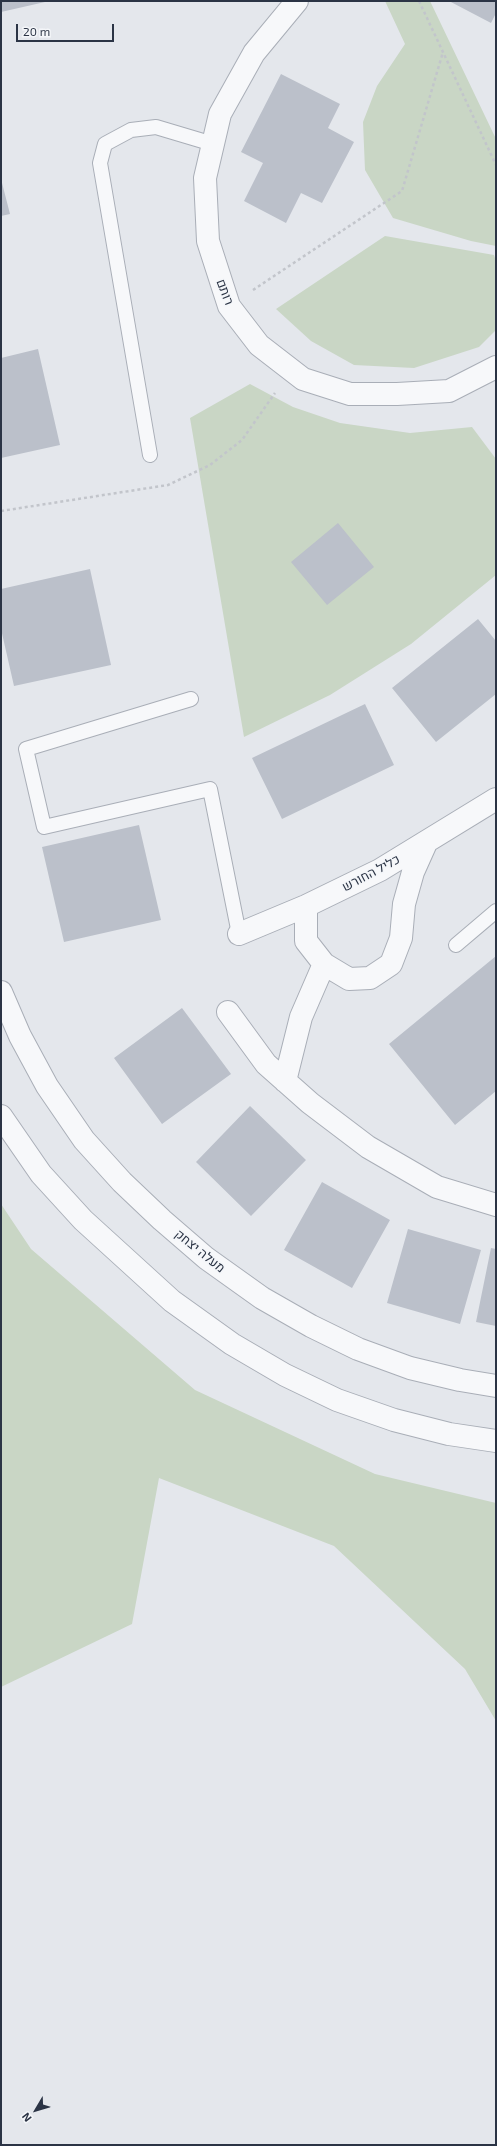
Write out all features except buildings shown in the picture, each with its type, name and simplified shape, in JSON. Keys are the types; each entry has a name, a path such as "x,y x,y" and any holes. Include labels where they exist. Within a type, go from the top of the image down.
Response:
{"street":[{"name":"רותם","path":"297,1 254,53 220,114 213,144 206,178 208,241 229,306 259,345 303,378 350,394 397,394 449,391 496,367"},
{"name":"כליל החורש","path":"239,934 306,906 380,870 496,800"},
{"path":"306,906 306,941 324,964 349,979 370,978 391,964 401,938 404,904 413,872 426,843"},
{"path":"285,1081 301,1017 324,964"},
{"name":"מעלה יצחק","path":"1,992 20,1036 48,1086 84,1140 122,1182 206,1258 262,1298 311,1326 358,1349 417,1370 460,1380 496,1386"},
{"path":"228,1012 266,1064 310,1103 368,1147 437,1187 496,1205"},
{"path":"1,1116 41,1174 83,1220 172,1301 232,1344 285,1375 337,1400 394,1420 449,1434 496,1441"}],"lane":[{"path":"150,455 100,163 105,144 131,130 156,127 213,144"},
{"path":"192,699 26,749 44,827 210,789 239,934"},
{"path":"456,945 496,911"}],"path":[{"path":"419,1 496,164"},
{"path":"229,306 402,191 443,52"}],"green space":[{"path":"385,1 430,1 496,139 496,246 471,241 393,218 365,170 363,122 377,86 405,44"},
{"path":"385,236 494,255 496,261 496,330 479,347 414,368 354,365 311,341 276,309"},
{"path":"250,384 293,407 340,423 410,433 472,427 496,459 496,575 411,644 330,695 244,737 190,418"},
{"path":"1,1204 31,1249 195,1390 375,1474 496,1503 496,1721 465,1669 334,1546 159,1478 132,1624 1,1687"}]}
